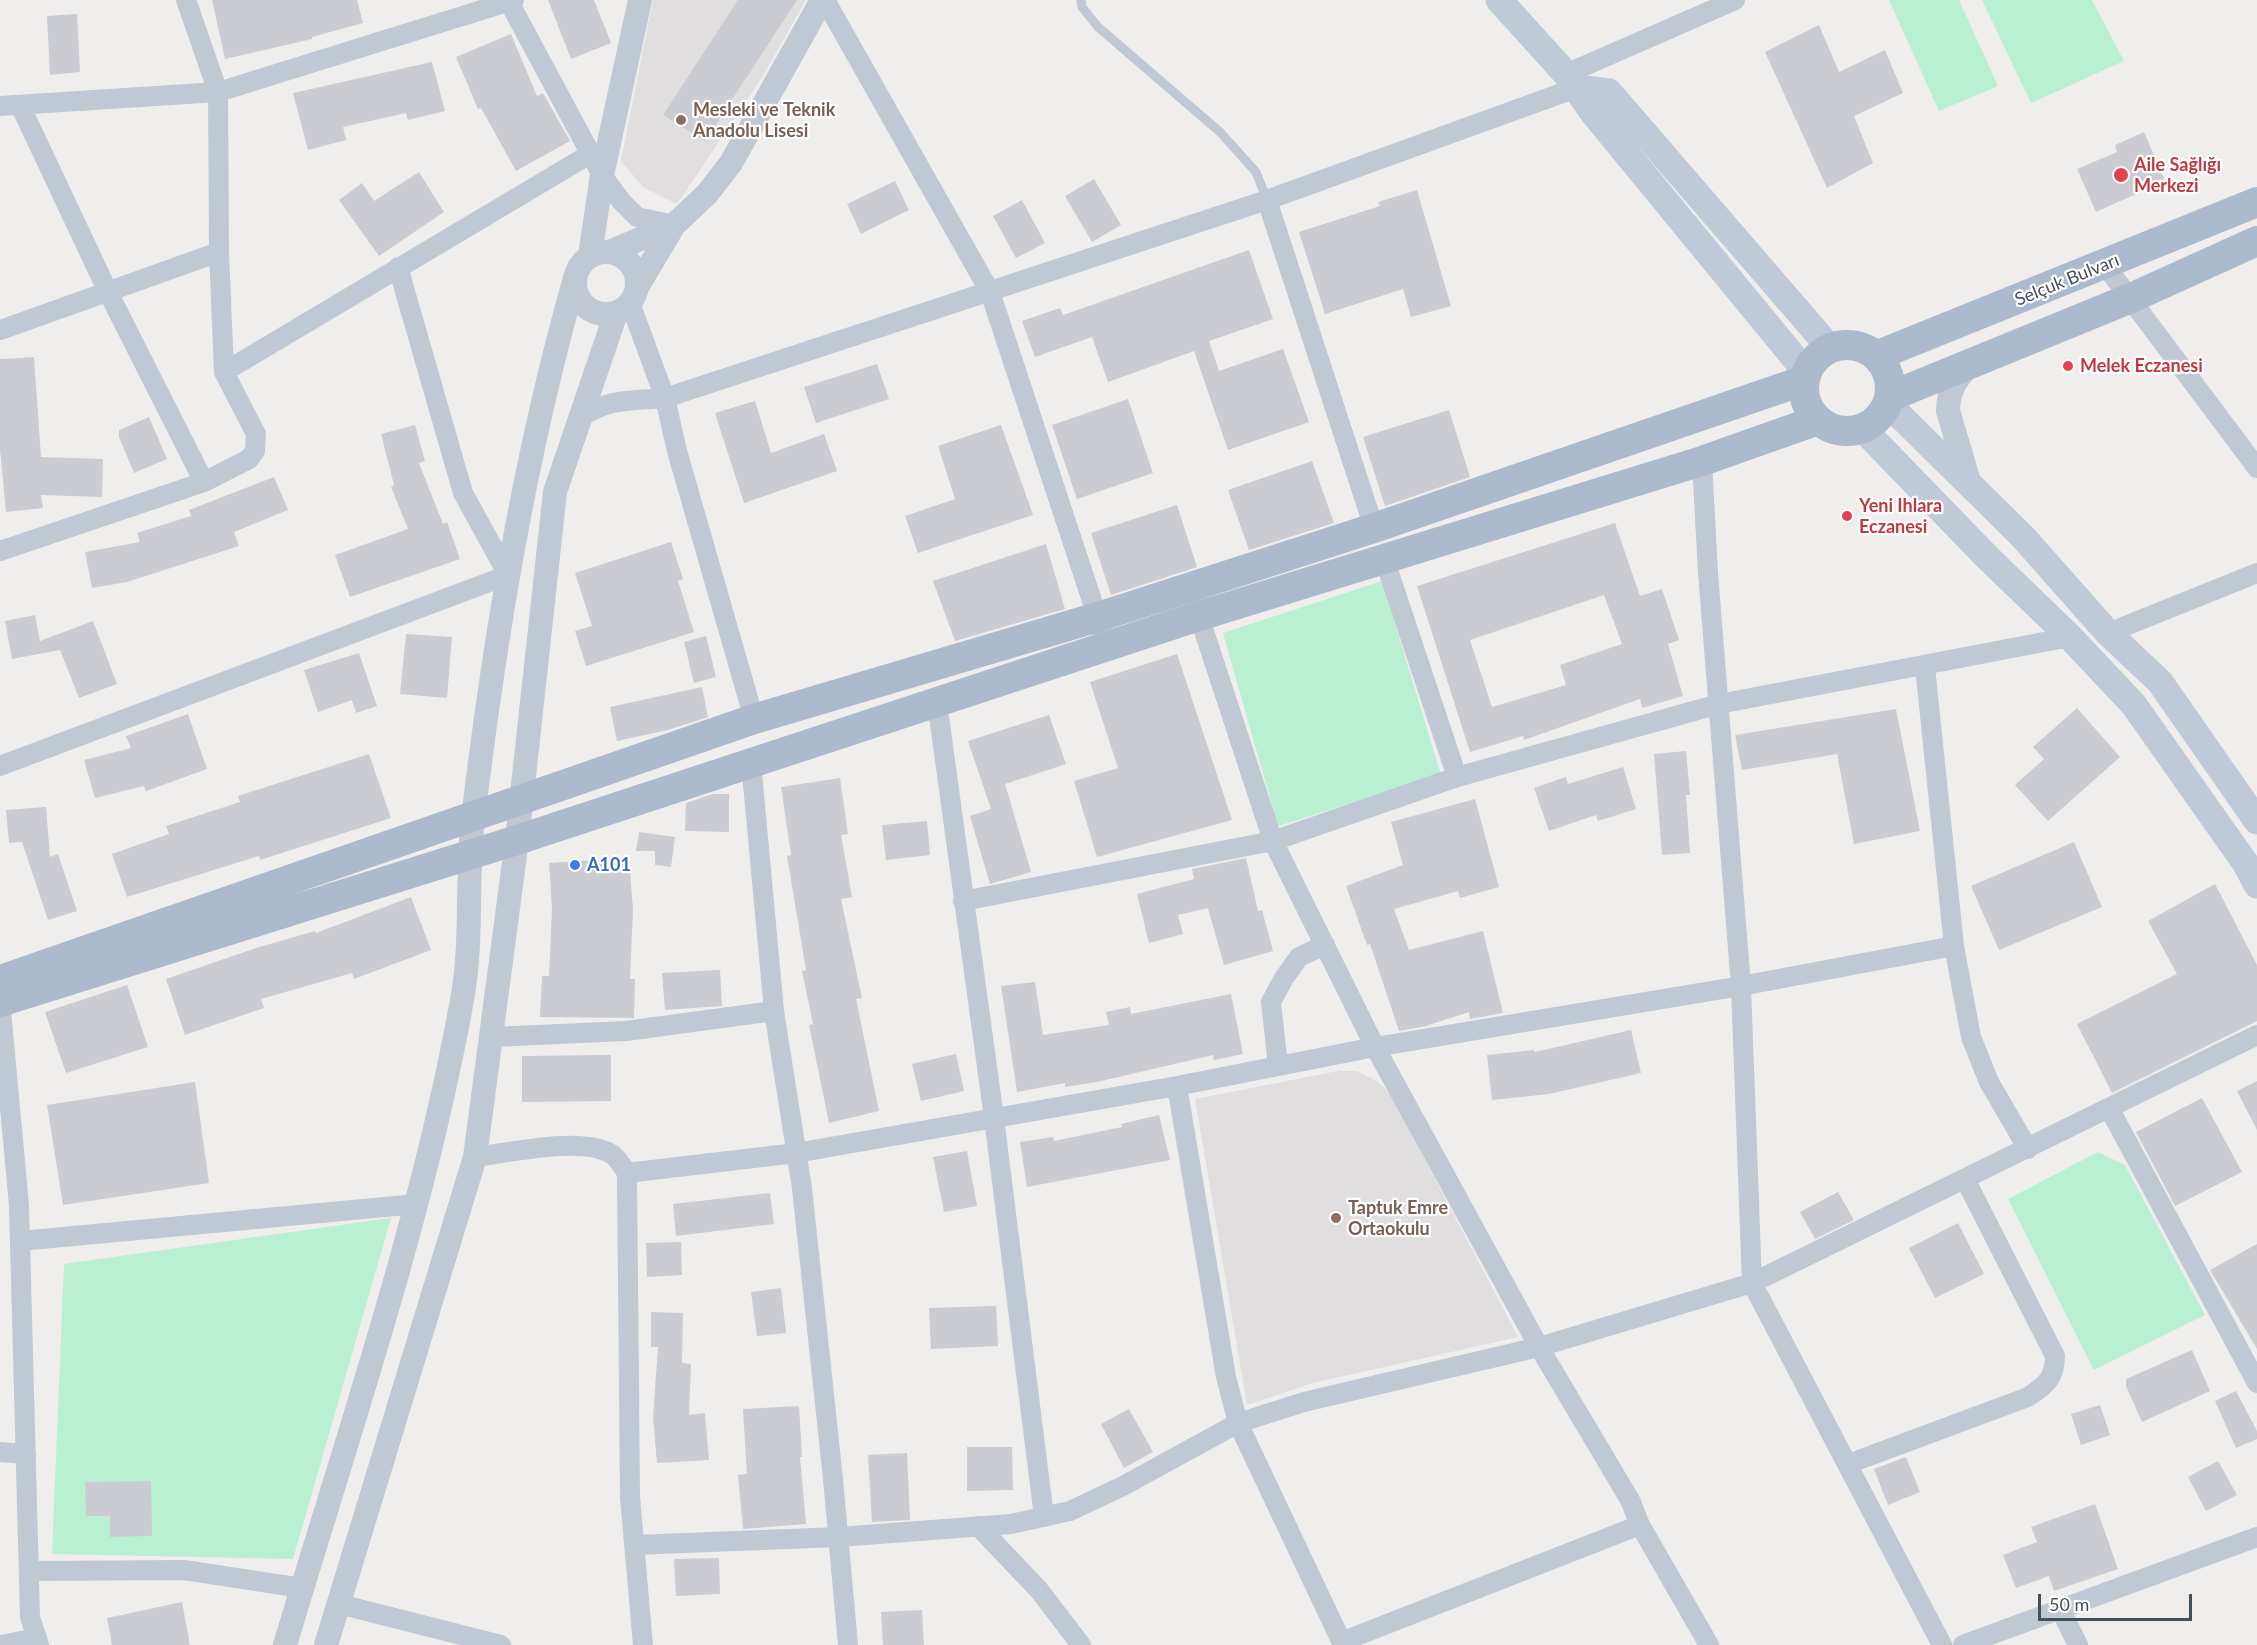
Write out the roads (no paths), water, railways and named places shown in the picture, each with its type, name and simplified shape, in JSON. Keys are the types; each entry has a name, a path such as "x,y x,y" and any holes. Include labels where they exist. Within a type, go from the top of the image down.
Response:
{"main road":[{"path":"1499,0 1571,81 1806,376"},
{"path":"1571,81 1609,92 1830,348"},
{"name":"Selçuk Bulvarı","path":"1876,356 2257,202"},
{"path":"1888,400 2131,298 2257,241"},
{"path":"1852,345 1865,348 1876,356 1885,367 1890,380 1888,400 1878,418 1862,428 1837,430 1818,420 1805,401 1806,376 1814,359 1830,348 1852,345"},
{"path":"0,980 474,814 521,800 754,719 1098,617 1374,528 1806,376"},
{"path":"1888,400 2023,537 2108,633 2160,682 2257,821"},
{"path":"0,1001 517,840 1199,616 1702,461 1818,420"},
{"path":"1862,428 1988,558 2070,637 2134,705 2246,864 2257,885"}],"street":[{"path":"0,551 204,482 249,459 255,450 256,434 224,372 219,252 218,92 186,0"},
{"path":"600,254 602,175 640,0"},
{"path":"575,278 579,298 589,309 605,314 628,301 674,225 708,194 731,163 824,0"},
{"path":"824,0 990,292 1107,646"},
{"path":"579,418 599,405 665,398 1268,200 1571,81 1735,0"},
{"path":"204,482 108,292 10,106 218,92 511,1 602,175 621,201 637,217 674,225"},
{"path":"224,372 590,154"},
{"path":"1268,200 1374,528"},
{"path":"285,1645 417,1203 463,997 469,854 474,814 508,576 549,369 581,264 600,254 674,225"},
{"path":"0,330 219,252"},
{"path":"326,1645 475,1157 517,840 555,492 579,418 628,301 636,273 630,262 620,255 600,254"},
{"path":"2105,265 2257,468"},
{"path":"398,267 463,493 508,576"},
{"path":"628,301 665,398 677,451 754,719"},
{"path":"1970,364 1956,379 1948,401 1948,411 1970,485"},
{"path":"1702,461 1741,986 1752,1283 1942,1645"},
{"path":"1384,558 1457,777"},
{"path":"2108,633 2257,573"},
{"path":"0,765 508,576"},
{"path":"1199,616 1273,841 1375,1047 1539,1347 1630,1500 1640,1525 1709,1645"},
{"path":"963,901 1273,841 1457,777 1719,704 1925,667 2070,637"},
{"path":"1925,667 1954,946 1971,1037 1989,1082 2028,1149"},
{"path":"937,702 994,1118 1044,1517"},
{"path":"751,762 774,1011 796,1153 848,1645"},
{"path":"1278,1066 1272,1002 1284,978 1299,957 1325,945"},
{"path":"627,1173 796,1153 1177,1086 1375,1047 1741,986 1954,946"},
{"path":"0,1001 20,1241 30,1617 38,1641 1,1645"},
{"path":"491,1037 626,1031 774,1011"},
{"path":"634,1545 838,1537 1011,1524 1070,1511 1124,1486 1238,1423 1304,1402 1539,1347 1752,1283 2257,1035"},
{"path":"1177,1086 1226,1377 1238,1423 1342,1644 1640,1525"},
{"path":"2109,1108 2257,1383"},
{"path":"475,1157 552,1147 590,1147 613,1155 627,1173 630,1497 643,1645"},
{"path":"1848,1464 2028,1397 2048,1384 2055,1369 2055,1356 1965,1179"},
{"path":"20,1241 417,1203"},
{"path":"0,1452 26,1455"},
{"path":"978,1526 1039,1590 1081,1645"},
{"path":"1963,1645 2257,1537"},
{"path":"29,1571 184,1570 302,1588"},
{"path":"339,1604 495,1644"},
{"path":"2060,1609 2078,1645"}],"lane":[{"path":"1081,0 1083,7 1098,27 1220,132 1256,172 1268,200"}],"place":[{"name":"Mesleki ve Teknik Anadolu Lisesi","path":"681,120"},
{"name":"Aile Sağlığı Merkezi","path":"2121,175"},
{"name":"Melek Eczanesi","path":"2068,366"},
{"name":"Yeni Ihlara Eczanesi","path":"1847,516"},
{"name":"A101","path":"575,865"},
{"name":"Taptuk Emre Ortaokulu","path":"1336,1218"}]}
